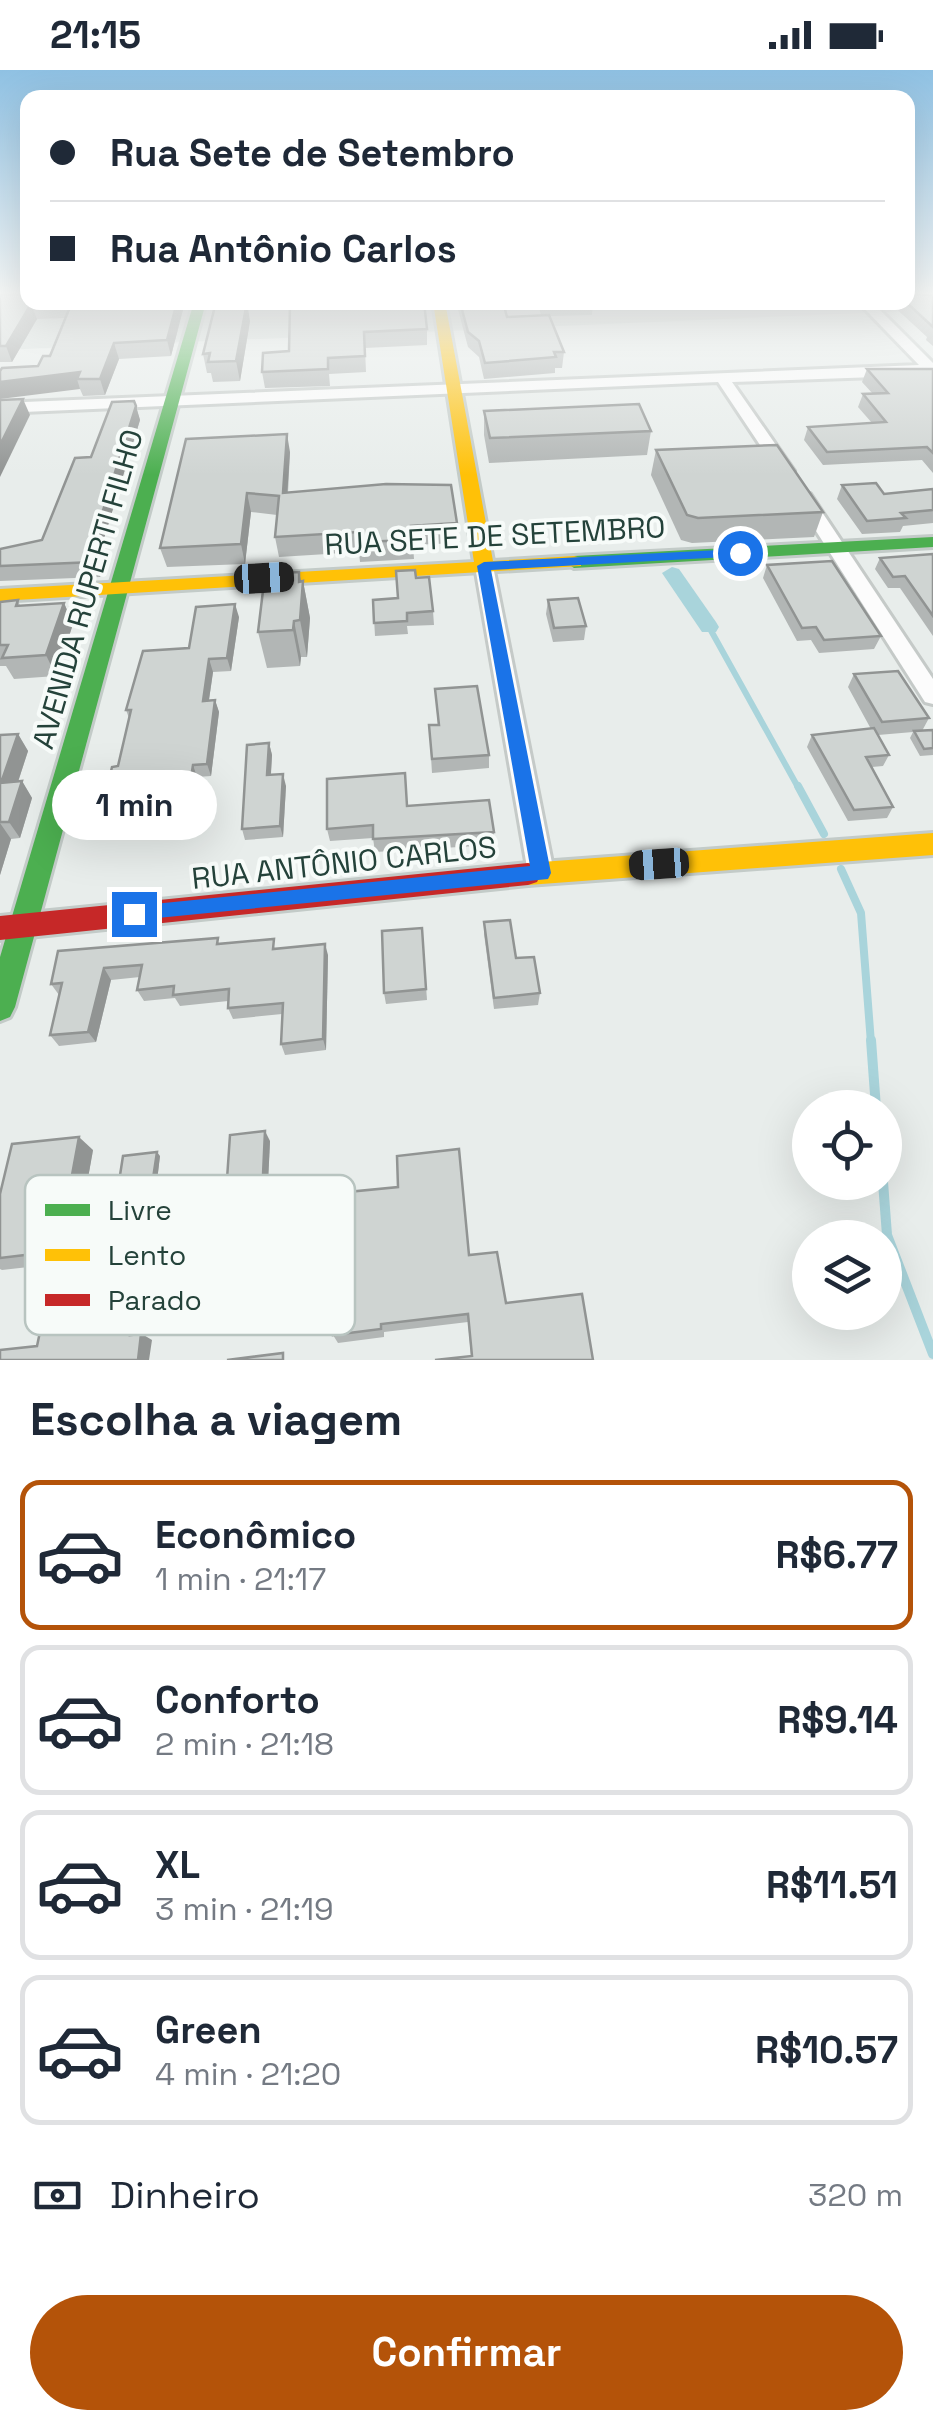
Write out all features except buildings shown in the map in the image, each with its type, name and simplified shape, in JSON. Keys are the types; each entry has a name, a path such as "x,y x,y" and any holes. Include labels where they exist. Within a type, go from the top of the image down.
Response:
{"street":[{"name":"AVENIDA RUPERTI FILHO","path":"0,1007 11,927 187,354"},
{"path":"448,354 541,873"},
{"path":"0,408 932,370"},
{"path":"721,376 933,696"},
{"name":"RUA SETE DE SETEMBRO","path":"0,595 933,542"},
{"name":"RUA ANTÔNIO CARLOS","path":"11,927 541,873 933,844"}],"waterway":[{"path":"672,573 709,627"},
{"path":"709,627 799,789"},
{"path":"798,786 824,834"},
{"path":"841,869 861,913 871,1043"},
{"path":"871,1040 875,1090"},
{"path":"884,1200 887,1235 933,1354"}],"traffic: fast":[{"path":"0,1007 185,354"},
{"path":"574,562 933,542"}],"traffic: slow":[{"path":"448,354 484,566"},
{"path":"0,595 574,562"},
{"path":"528,874 933,844"}],"traffic: jam":[{"path":"0,928 528,874"}],"route":[{"path":"134,914 541,873 484,566 740,553"}]}
